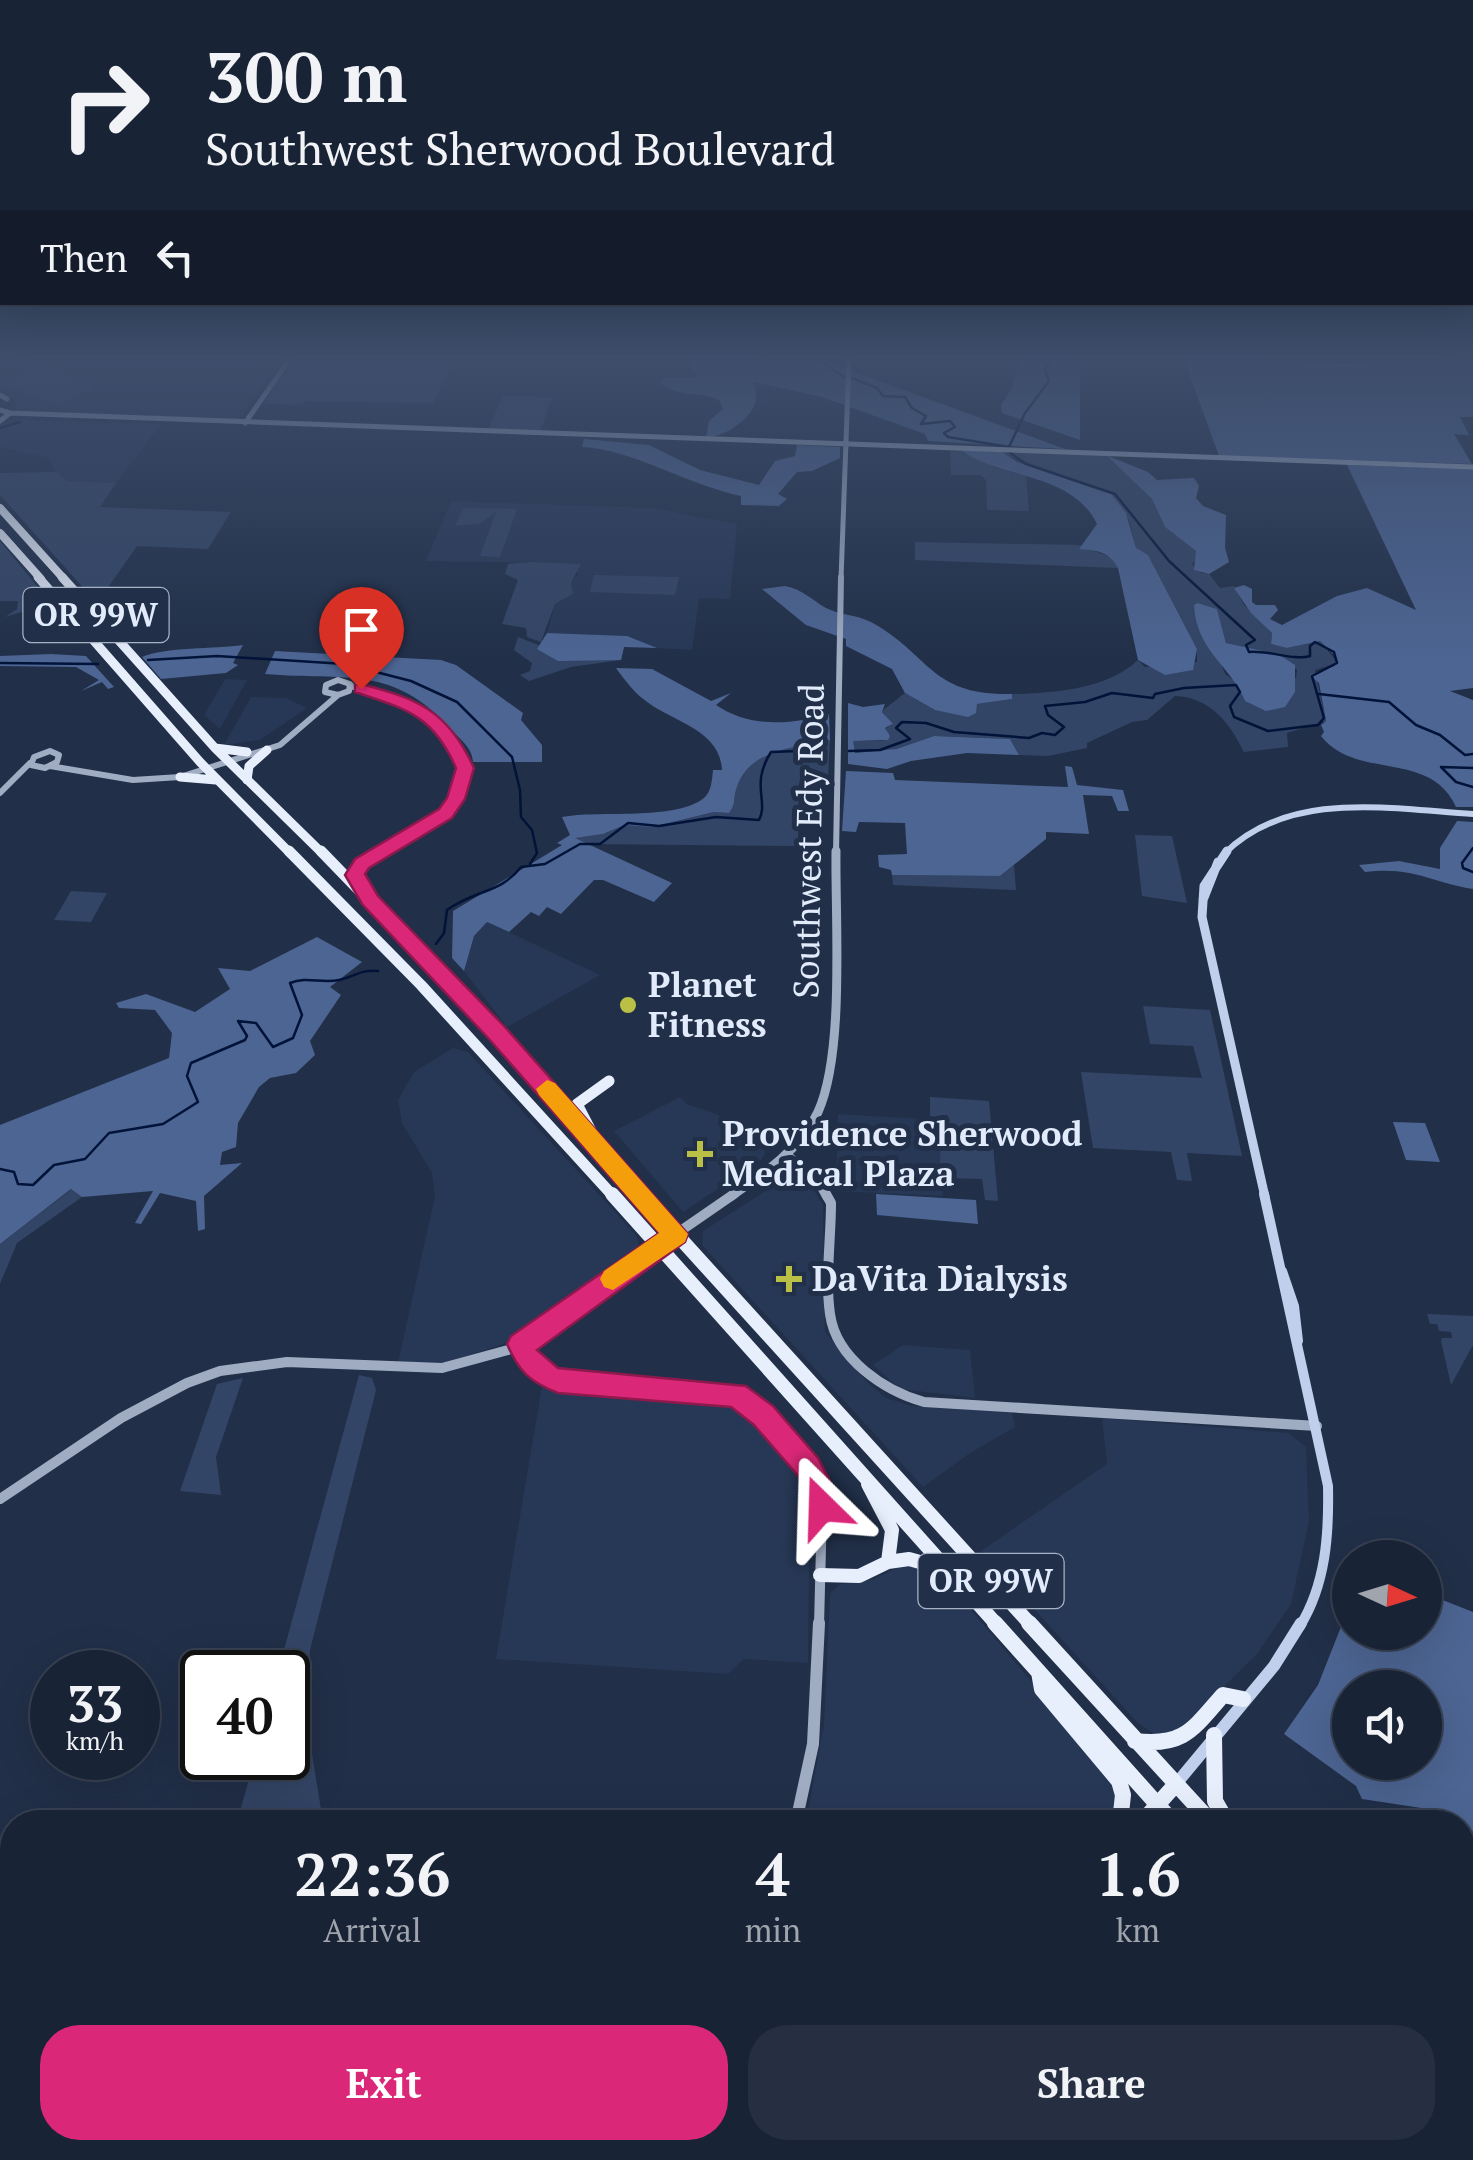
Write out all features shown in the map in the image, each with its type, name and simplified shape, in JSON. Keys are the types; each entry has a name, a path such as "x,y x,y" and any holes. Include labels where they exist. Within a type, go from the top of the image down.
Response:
{"highway":[{"name":"OR 99W","path":"0,508 227,761 369,899 589,1135 1200,1810"},
{"name":"OR 99W","path":"0,533 193,754 397,959 660,1246 1162,1810"},
{"path":"215,748 247,752"},
{"path":"248,780 249,766 268,750"},
{"path":"180,774 193,754"},
{"path":"180,774 220,781"},
{"path":"333,864 352,864 387,848"},
{"path":"369,899 355,869 387,848"},
{"path":"589,1135 590,1126 576,1104 609,1081"},
{"path":"864,1476 892,1530 888,1562"},
{"path":"820,1576 859,1576 888,1562 913,1559 950,1571"},
{"path":"1040,1672 1042,1689 1119,1781 1121,1810"},
{"path":"1136,1740 1165,1746 1179,1741 1223,1695 1242,1699"},
{"path":"1214,1735 1215,1801 1220,1810"},
{"path":"1153,1810 1176,1784"}],"main road":[{"name":"Southwest Edy Road","path":"520,1344 787,1155 817,1114 828,1086 833,1061 844,460"},
{"path":"1276,460 1473,467"},
{"path":"227,761 288,734 326,692 326,685 345,681 345,691"},
{"path":"18,776 64,765 145,780 180,774 268,750 294,736 326,702 345,691"},
{"path":"326,692 368,692 400,698 418,707 453,742 465,766 456,799 446,814 387,848"},
{"path":"0,792 46,751 137,775 180,774"},
{"path":"30,763 45,767 60,757"},
{"path":"1176,1784 1288,1647 1319,1582 1329,1508 1317,1426 1204,931 1203,900 1218,862 1242,838 1318,811 1361,808 1473,814"},
{"path":"787,1155 818,1181 831,1203 830,1316 835,1330 872,1376 895,1394 924,1402 1317,1426"},
{"path":"0,1499 156,1398 220,1370 286,1363 432,1371 473,1364 520,1344 535,1368 552,1379 724,1392 753,1405 816,1481 822,1507 815,1725 798,1810"}],"shaded area":[{"path":"50,460 134,460 116,483 68,481 56,472"},
{"path":"640,460 679,460 700,470 759,485 775,461 836,460 812,471 797,472 778,494 787,499 779,506 741,505 741,496"},
{"path":"950,460 980,460 1026,476 1029,511 987,510 986,480 980,475 951,475"},
{"path":"979,460 1014,460 1111,494 1126,513 1136,548 1148,555 1197,649 1193,670 1165,675 1138,660 1118,568 1102,553 1079,549 1097,524 1086,507 1053,485"},
{"path":"1022,460 1111,460 1152,499 1165,527 1196,551 1198,559 1192,564 1201,573 1209,574 1220,588 1234,586 1244,605 1272,633 1271,644 1287,648 1320,641 1338,663 1315,670 1326,721 1287,733 1288,747 1244,752 1218,714 1199,701 1175,696 1147,720 1132,722 1087,743 1087,748 1048,756 1019,755 1010,739 934,736 892,750 853,752 853,741 883,741 890,736 885,729 892,725 882,711 905,693 935,710 976,708 977,704 1012,699 1012,694 1096,683 1126,670 1138,660 1145,667 1197,662 1197,649 1148,555 1136,549 1124,511 1086,485","holes":["1198,603 1217,609 1226,643 1278,654 1297,670 1296,678 1245,701 1239,684 1225,674"]},
{"path":"1111,460 1148,472 1157,480 1194,478 1199,486 1196,498 1203,506 1226,515 1225,548 1229,562 1209,574 1194,570 1196,551 1165,527 1152,499"},
{"path":"1339,460 1469,460 1472,464"},
{"path":"1347,465 1473,469 1473,688 1450,691 1473,700 1473,807 1456,807 1444,789 1429,778 1336,750 1321,736 1321,725 1326,721 1319,683 1310,675 1334,666 1337,658 1320,641 1287,648 1271,644 1272,633 1251,613 1234,588 1244,585 1252,589 1252,602 1256,605 1275,605 1278,610 1270,619 1282,625 1337,596 1367,588 1416,610"},
{"path":"56,472 68,481 116,483 100,507 231,512 208,549 137,546 97,603 0,495 0,473"},
{"path":"451,501 652,508 737,524 730,599 699,598 692,650 657,648 624,636 547,633 555,604 573,594 571,583 579,573 532,563 426,561"},
{"path":"463,508 517,509 500,557 480,556 496,512 479,524 455,526"},
{"path":"0,541 51,603 5,617 17,609 18,601 0,601"},
{"path":"915,542 1078,545 1113,558 1118,568 915,560"},
{"path":"508,564 581,564 571,583 573,594 555,604 541,642 527,637 526,628 502,624 518,580 505,574"},
{"path":"594,575 679,577 675,595 590,592"},
{"path":"785,586 826,608 871,622 947,681 985,693 1012,694 1012,699 977,704 976,713 968,717 935,710 905,693 892,669 846,646 846,639 806,625 762,589"},
{"path":"1194,605 1217,609 1226,643 1278,654 1295,665 1295,692 1285,707 1266,711 1245,701 1201,635"},
{"path":"547,633 627,636 657,648 624,647 621,660 558,661 537,649"},
{"path":"518,637 541,646 624,647 621,660 571,667 529,681 520,675 530,671 532,663 514,650"},
{"path":"243,645 233,663 238,665 226,673 161,679 142,657 176,650"},
{"path":"275,651 441,660 456,665 523,713 521,720 542,745 542,762 473,762 468,748 452,730 409,694 367,680 265,674"},
{"path":"0,656 86,656 114,687 108,689 102,682 81,691 99,680 76,667 0,666"},
{"path":"616,668 652,669 711,701 731,693 716,705 756,721 785,722 829,714 830,740 761,758 742,776 729,813 714,812 652,827 625,825 603,834 575,838 672,883 654,902 603,880 594,880 561,914 547,907 539,916 531,912 509,932 487,922 474,936 464,971 452,958 453,911 562,845 557,843 570,835 562,817 675,810 704,798 713,770 722,770 713,744 642,698"},
{"path":"225,679 247,680 220,729 204,715"},
{"path":"251,697 286,698 307,708 260,740 224,745"},
{"path":"848,703 863,707 885,704 882,712 893,724 885,728 888,740 853,741 855,753 896,749 934,736 1010,739 1019,755 967,753 911,761 887,769 848,764"},
{"path":"830,740 828,779 799,783 798,846 585,844 572,838 603,834 626,825 653,827 714,812 729,813 742,776 761,758"},
{"path":"1065,766 1072,767 1077,785 1123,790 1129,811 1118,811 1112,796 1083,795 1089,834 1046,832 1046,839 1000,876 892,875 891,870 879,867 878,855 907,854 905,823 859,822 856,832 842,831 846,771 893,773 895,780 1068,787"},
{"path":"1457,821 1473,822 1473,889 1409,873 1365,872 1359,865 1399,861 1440,869 1440,848"},
{"path":"1135,835 1172,836 1187,903 1142,896"},
{"path":"1014,865 1016,890 893,885 892,875 1000,876"},
{"path":"71,891 107,893 91,922 54,920"},
{"path":"487,922 600,975 507,1027 464,971 474,936"},
{"path":"317,937 362,962 330,987 341,995 310,1041 315,1055 296,1073 270,1078 259,1087 238,1123 236,1147 222,1152 220,1165 242,1163 204,1196 205,1229 198,1231 196,1201 160,1193 141,1224 135,1223 153,1191 82,1197 71,1189 0,1244 0,1125 169,1058 172,1033 155,1010 119,1008 116,1003 146,994 195,1012 230,989 218,968 250,971"},
{"path":"1143,1006 1210,1010 1242,1156 1187,1153 1192,1181 1177,1180 1171,1152 1093,1148 1081,1072 1202,1078 1193,1046 1150,1044"},
{"path":"453,1048 468,1052 636,1235 639,1245 628,1259 501,1345 444,1363 398,1363 435,1196 432,1173 402,1123 398,1100 414,1072"},
{"name":"Providence Sherwood Medical Plaza","path":"680,1097 687,1104 717,1114 766,1152 761,1160 683,1212 614,1131"},
{"path":"930,1097 989,1101 998,1201 985,1200 982,1179 941,1178 939,1121 930,1120"},
{"path":"838,1114 939,1120 943,1196 836,1191"},
{"path":"1393,1122 1425,1123 1440,1162 1406,1160"},
{"path":"792,1174 812,1188 823,1204 825,1332 869,1384 886,1398 912,1406 1012,1412 1015,1427 923,1487 702,1245 703,1231"},
{"path":"72,1189 82,1197 17,1243 0,1284 0,1244"},
{"path":"876,1194 976,1200 978,1224 877,1215"},
{"path":"1427,1314 1473,1316 1473,1345 1451,1385 1441,1341 1452,1338 1451,1332 1439,1331 1437,1324 1430,1324"},
{"path":"903,1345 970,1350 975,1398 900,1389 873,1365"},
{"path":"359,1375 372,1378 376,1390 310,1650 284,1650"},
{"path":"243,1378 216,1457 221,1495 180,1491 217,1384"},
{"path":"542,1386 724,1399 751,1413 810,1488 808,1663 744,1659 728,1674 496,1659"},
{"path":"1102,1418 1289,1433 1306,1447 1309,1521 1291,1604 1257,1654 1174,1736 1153,1733 1138,1723 981,1551 1107,1464"},
{"path":"905,1564 934,1571 944,1578 1106,1770 1117,1796 1115,1810 808,1810 824,1725 830,1594 840,1584 872,1580"},
{"path":"1442,1600 1473,1612 1473,1810 1431,1810 1362,1799 1356,1786 1348,1780 1442,1780 1442,1670 1332,1670 1332,1769 1284,1734 1318,1685 1332,1650 1442,1650"},
{"path":"310,1742 321,1810 240,1810 249,1780 310,1780"}],"waterway":[{"path":"849,751 880,750 910,739 896,728 902,722 926,723 954,732 1029,738 1042,733 1055,735 1064,727 1048,715 1045,706 1085,702 1112,693 1153,698 1155,694 1184,688 1236,685 1240,692 1230,706 1234,717 1268,731 1318,725 1324,718 1312,676 1337,663 1334,652 1315,642 1310,646 1310,656 1304,657 1249,652 1246,645 1255,640 1169,561 1115,494 1020,460"},
{"path":"148,660 217,656 345,664 411,681 457,702 512,757 520,790 521,817 532,830 537,853 530,864"},
{"path":"0,663 98,664"},
{"path":"1319,694 1389,702 1416,725 1440,735 1465,755 1473,754"},
{"path":"436,944 444,933 447,910 458,903 505,882 521,867 545,864 580,844 600,844 628,823 659,826 716,817 759,820 762,774 771,752 824,750"},
{"path":"1473,768 1441,767 1456,782 1473,787"},
{"path":"1473,848 1462,863 1463,868 1473,872"},
{"path":"0,1169 14,1172 18,1184 33,1185 54,1165 85,1159 109,1133 163,1124 198,1102 187,1076 191,1063 245,1040 247,1036 238,1021 256,1023 273,1047 293,1038 302,1015 290,983 333,981 378,971"}],"slow traffic":[{"path":"547,1089 676,1234 613,1279"}],"place":[{"name":"Planet Fitness","path":"628,1005"},
{"name":"Providence Sherwood Medical Plaza","path":"700,1154"},
{"name":"DaVita Dialysis","path":"789,1279"}],"route":[{"path":"361,689 400,698 418,707 453,742 465,768 456,799 446,814 362,863 355,869 355,875 364,884 369,899 497,1033 676,1234 520,1344 540,1374 558,1380 736,1395 764,1416 808,1468 822,1507"}]}
